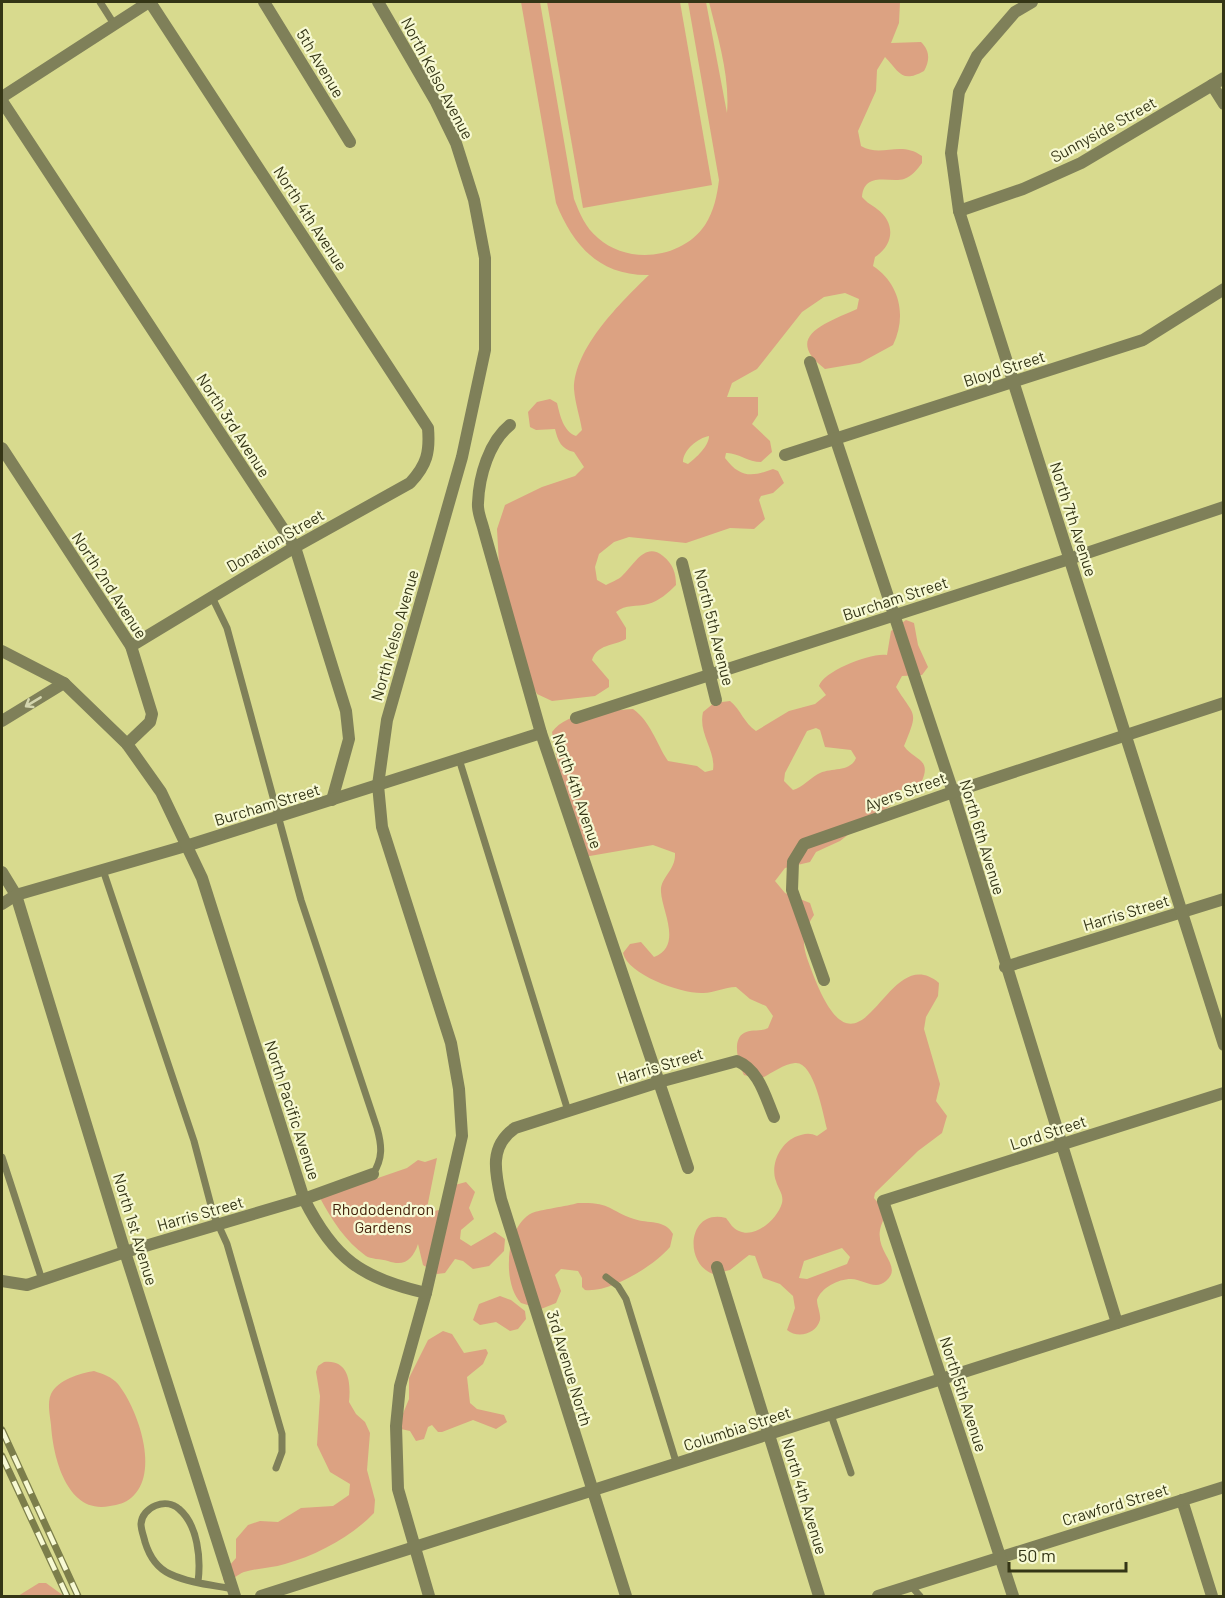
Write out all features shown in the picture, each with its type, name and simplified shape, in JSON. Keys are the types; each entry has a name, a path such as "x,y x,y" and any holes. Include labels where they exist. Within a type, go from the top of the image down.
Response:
{"street":[{"path":"2,97 150,2"},
{"name":"North 4th Avenue","path":"150,2 428,428 428,456"},
{"name":"5th Avenue","path":"264,2 350,142"},
{"name":"North Kelso Avenue","path":"378,2 436,102 456,143 474,200 485,258 485,350 462,457 387,720 378,785 382,827 451,1043 459,1089 462,1136 426,1293"},
{"name":"North 7th Avenue","path":"1032,2 1015,12 977,56 959,92 951,153 959,211 1224,1045"},
{"name":"Sunnyside Street","path":"959,211 1023,189 1082,164 1224,78"},
{"path":"1212,85 1224,104"},
{"name":"North 3rd Avenue","path":"2,102 295,547 346,711 349,739 332,800"},
{"name":"Bloyd Street","path":"785,455 1143,340 1224,289"},
{"name":"North 6th Avenue","path":"810,362 952,792 1117,1323"},
{"name":"North 4th Avenue","path":"510,426 494,441 477,505 541,733 688,1168"},
{"name":"North 2nd Avenue","path":"2,448 131,646 152,714 150,722 127,744"},
{"name":"Donation Street","path":"131,646 295,547 410,483 421,471 428,456"},
{"name":"Burcham Street","path":"576,718 1224,507"},
{"name":"North 5th Avenue","path":"682,563 717,700"},
{"name":"North Pacific Avenue","path":"2,651 64,683 127,744 161,792 189,845 202,878 304,1199 318,1226 329,1241 357,1267 388,1284 426,1293"},
{"path":"2,721 64,683"},
{"name":"Ayers Street","path":"824,980 792,890 793,862 804,844 952,792 1224,703"},
{"name":"Burcham Street","path":"2,904 16,895 189,845 541,733"},
{"name":"North 1st Avenue","path":"2,872 16,895 125,1252 234,1592"},
{"name":"Harris Street","path":"1005,967 1224,899"},
{"name":"Harris Street","path":"497,1146 504,1136 515,1128 659,1082 737,1061 747,1066 755,1074 774,1116"},
{"name":"Lord Street","path":"883,1201 1224,1093"},
{"name":"3rd Avenue North","path":"497,1146 495,1160 501,1199 626,1596"},
{"name":"Harris Street","path":"2,1281 27,1286 125,1252 304,1199 373,1174"},
{"name":"North 5th Avenue","path":"883,1201 1013,1596"},
{"name":"North 4th Avenue","path":"717,1267 819,1596"},
{"name":"Columbia Street","path":"261,1596 592,1493 1224,1289"},
{"path":"426,1293 400,1386 396,1426 398,1490 413,1548 429,1596"},
{"name":"Crawford Street","path":"887,1595 1224,1487"},
{"path":"1182,1500 1212,1596"}],"lane":[{"path":"100,2 114,24"},
{"path":"212,597 227,628 301,900 377,1128 382,1146 380,1162 373,1174"},
{"path":"459,759 568,1111"},
{"path":"103,870 194,1141 213,1213 227,1244 282,1434 282,1452 276,1468"},
{"path":"2,1156 42,1280"},
{"path":"606,1276 618,1286 626,1299 677,1465"},
{"path":"831,1415 851,1473"},
{"path":"198,1582 199,1551 188,1520 179,1508 169,1503 156,1504 144,1514 141,1526 147,1547 158,1567 168,1574 234,1592"},
{"path":"911,1586 921,1596"}],"green space":[{"path":"521,2 540,2 574,199 581,215 593,234 610,247 639,255 669,251 695,236 708,220 717,192 719,180 688,2 706,2 727,113 725,71 709,2 900,2 899,23 891,43 921,42 926,49 928,59 924,71 916,75 901,74 885,57 877,70 876,91 858,131 861,146 876,150 906,149 922,156 922,163 909,176 898,180 872,181 867,184 862,197 883,215 890,227 889,240 875,257 873,266 889,282 898,301 900,323 893,345 860,363 825,369 813,357 808,348 808,339 823,325 857,309 859,299 845,293 824,297 802,312 757,369 732,383 727,397 758,397 758,415 752,424 770,441 772,452 761,462 730,453 726,453 725,458 736,469 747,474 773,469 778,471 784,483 773,493 761,496 759,500 765,519 754,529 730,528 686,543 629,537 614,542 599,554 595,567 597,580 606,585 620,577 640,556 651,551 663,556 672,566 676,585 652,603 627,607 616,612 626,628 626,639 602,648 592,660 609,680 609,687 595,696 552,701 537,694 527,675 499,565 497,529 505,505 542,487 575,476 584,467 574,452 561,444 555,429 536,430 530,427 528,412 537,402 550,399 557,403 563,422 572,434 576,436 582,430 574,389 576,373 582,358 590,342 613,312 649,275 616,270 590,255 571,232 556,203","holes":["709,436 695,458 688,464 683,462 692,445"]},
{"path":"547,2 680,2 712,185 583,208"},
{"path":"906,620 914,623 918,645 928,667 922,675 902,676 896,687 913,714 912,726 904,746 924,764 921,783 898,791 892,798 890,806 882,812 867,820 840,841 816,852 810,862 785,868 775,881 785,893 810,903 814,915 804,935 805,952 826,1002 842,1021 857,1022 872,1011 902,981 919,975 939,983 938,996 926,1017 924,1029 940,1084 936,1101 947,1116 942,1133 918,1151 875,1193 874,1198 887,1214 881,1226 880,1237 892,1268 891,1274 886,1281 878,1285 851,1279 831,1285 822,1292 817,1300 820,1318 818,1325 811,1332 796,1334 787,1330 795,1308 793,1296 780,1284 763,1278 755,1256 749,1255 730,1270 713,1274 703,1268 697,1259 694,1238 697,1228 704,1221 713,1217 726,1218 735,1229 746,1233 759,1230 776,1215 782,1203 782,1194 774,1175 774,1168 781,1150 795,1137 806,1134 817,1136 827,1129 817,1090 807,1070 795,1063 760,1079 744,1075 738,1059 738,1041 744,1033 768,1028 773,1016 766,1006 750,999 736,987 703,993 670,987 645,976 627,961 623,953 630,944 641,942 654,957 663,952 667,945 669,928 661,887 673,865 675,853 653,845 584,857 573,847 552,732 568,719 578,716 601,711 633,709 649,726 668,761 697,766 705,772 713,770 712,756 702,720 703,712 714,703 730,701 756,731 789,711 815,704 826,695 819,686 829,674 871,656 887,655 891,631","holes":["816,728 820,730 825,747 851,750 856,758 849,766 823,772 793,790 784,781 785,773 807,731","842,1248 850,1257 847,1264 807,1279 799,1278 804,1261"]},
{"name":"Rhododendron Gardens","path":"437,1158 427,1208 430,1212 439,1210 451,1186 466,1182 475,1192 469,1208 474,1219 461,1230 460,1239 471,1246 495,1232 505,1239 504,1251 489,1266 473,1269 463,1261 455,1259 445,1273 437,1274 423,1265 418,1244 411,1258 404,1262 394,1263 368,1257 345,1237 320,1198 407,1168 418,1160 425,1162"},
{"path":"578,1203 603,1205 634,1219 666,1226 673,1234 670,1247 631,1277 595,1290 585,1290 582,1287 582,1278 578,1271 561,1269 555,1275 561,1291 556,1303 541,1309 521,1303 511,1283 509,1270 509,1256 516,1230 532,1213"},
{"path":"500,1296 511,1300 525,1311 526,1319 518,1329 510,1331 496,1322 480,1325 473,1320 479,1304"},
{"path":"443,1331 452,1334 464,1353 486,1349 488,1353 483,1364 467,1377 470,1403 477,1409 504,1415 507,1422 496,1429 473,1420 442,1432 438,1432 432,1425 428,1427 424,1439 416,1441 410,1431 401,1429 402,1416 409,1399 409,1378 428,1340"},
{"path":"324,1362 339,1364 347,1374 349,1402 356,1414 365,1422 370,1433 367,1470 375,1500 374,1513 355,1530 309,1556 280,1565 244,1572 231,1579 223,1580 223,1573 236,1558 236,1539 248,1525 260,1521 278,1522 301,1508 333,1506 349,1495 350,1484 330,1472 317,1445 320,1396 316,1372 318,1366"},
{"path":"94,1371 113,1379 126,1395 143,1441 144,1474 140,1487 129,1500 110,1506 95,1506 83,1502 73,1493 59,1467 52,1438 49,1405 54,1389 76,1375"},
{"path":"39,1583 46,1583 64,1596 18,1596"}],"railway":[{"path":"2,1430 78,1596"},
{"path":"2,1456 67,1596"}]}
